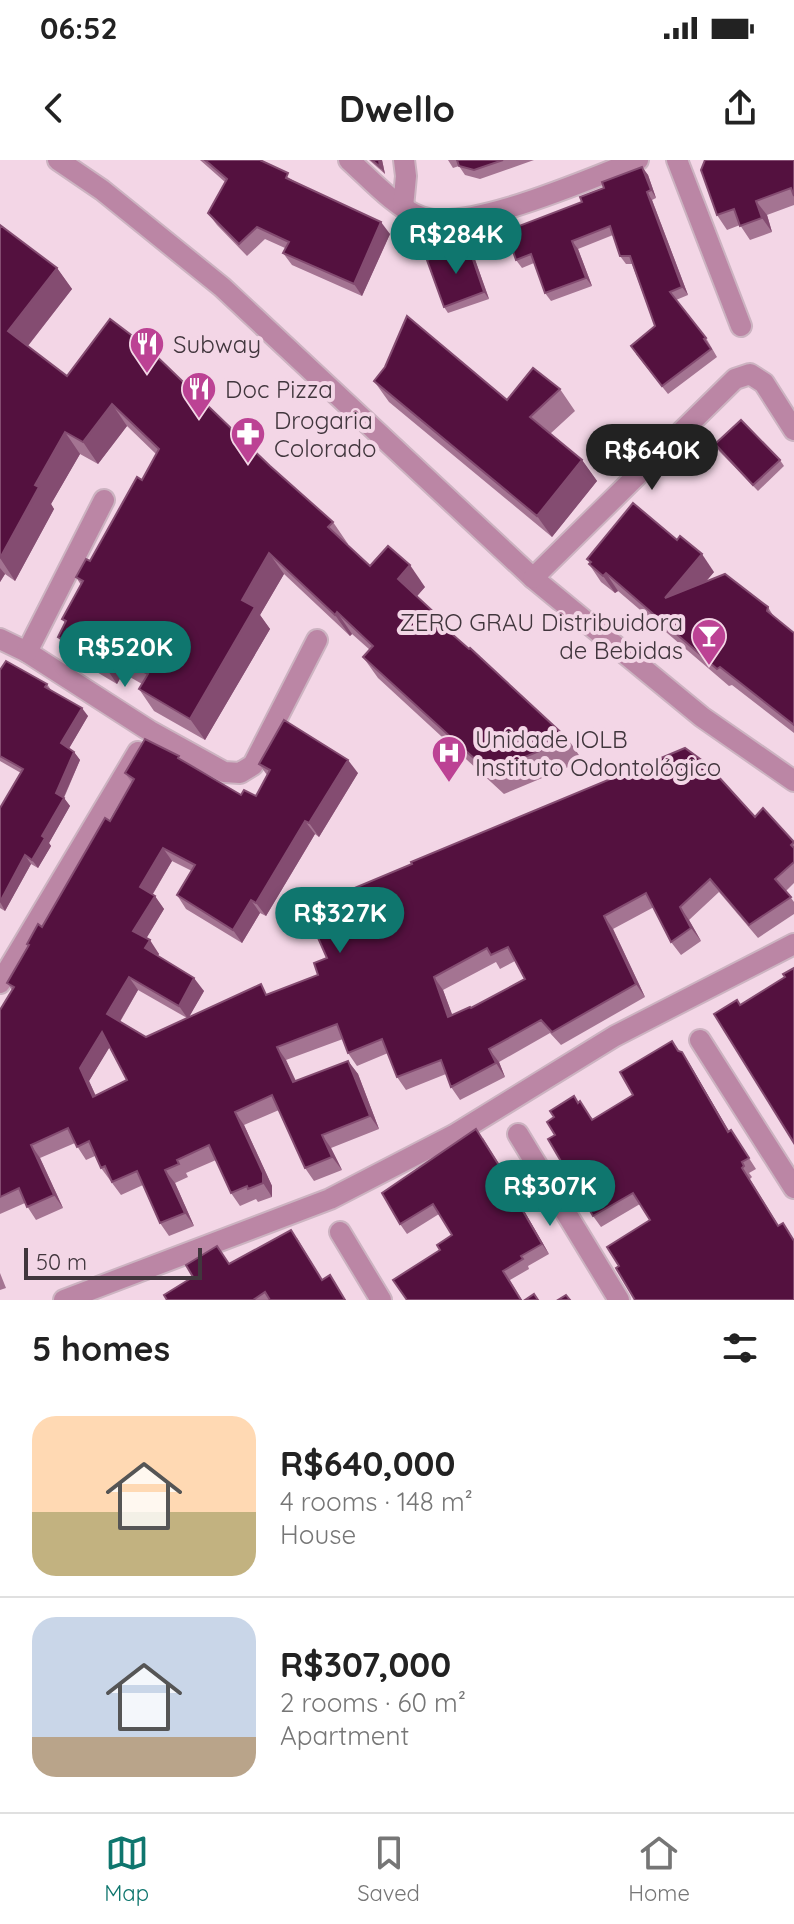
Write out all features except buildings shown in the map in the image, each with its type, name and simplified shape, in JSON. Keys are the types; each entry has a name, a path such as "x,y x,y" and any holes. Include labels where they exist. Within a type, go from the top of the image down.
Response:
{"street":[{"path":"58,160 115,200 222,287 533,578 702,717 794,781"},
{"path":"349,160 403,207 421,217 436,220 482,215 638,160"},
{"path":"403,207 404,160"},
{"path":"677,160 741,326"},
{"path":"533,578 735,379 750,374 764,383 794,430"},
{"path":"27,652 104,500"},
{"path":"0,639 27,652 150,731 224,772 240,773 253,765 317,640"},
{"path":"0,983 150,731"},
{"path":"64,1300 330,1199 454,1135 615,1036 794,944"},
{"path":"700,1040 794,1188"},
{"path":"518,1134 619,1300"},
{"path":"340,1232 381,1300"}],"place":[{"name":"Subway","path":"147,375"},
{"name":"Doc Pizza","path":"199,420"},
{"name":"Drogaria Colorado","path":"248,465"},
{"name":"ZERO GRAU Distribuidora de Bebidas","path":"709,667"},
{"name":"Unidade IOLB Instituto Odontológico","path":"449,784"}]}
